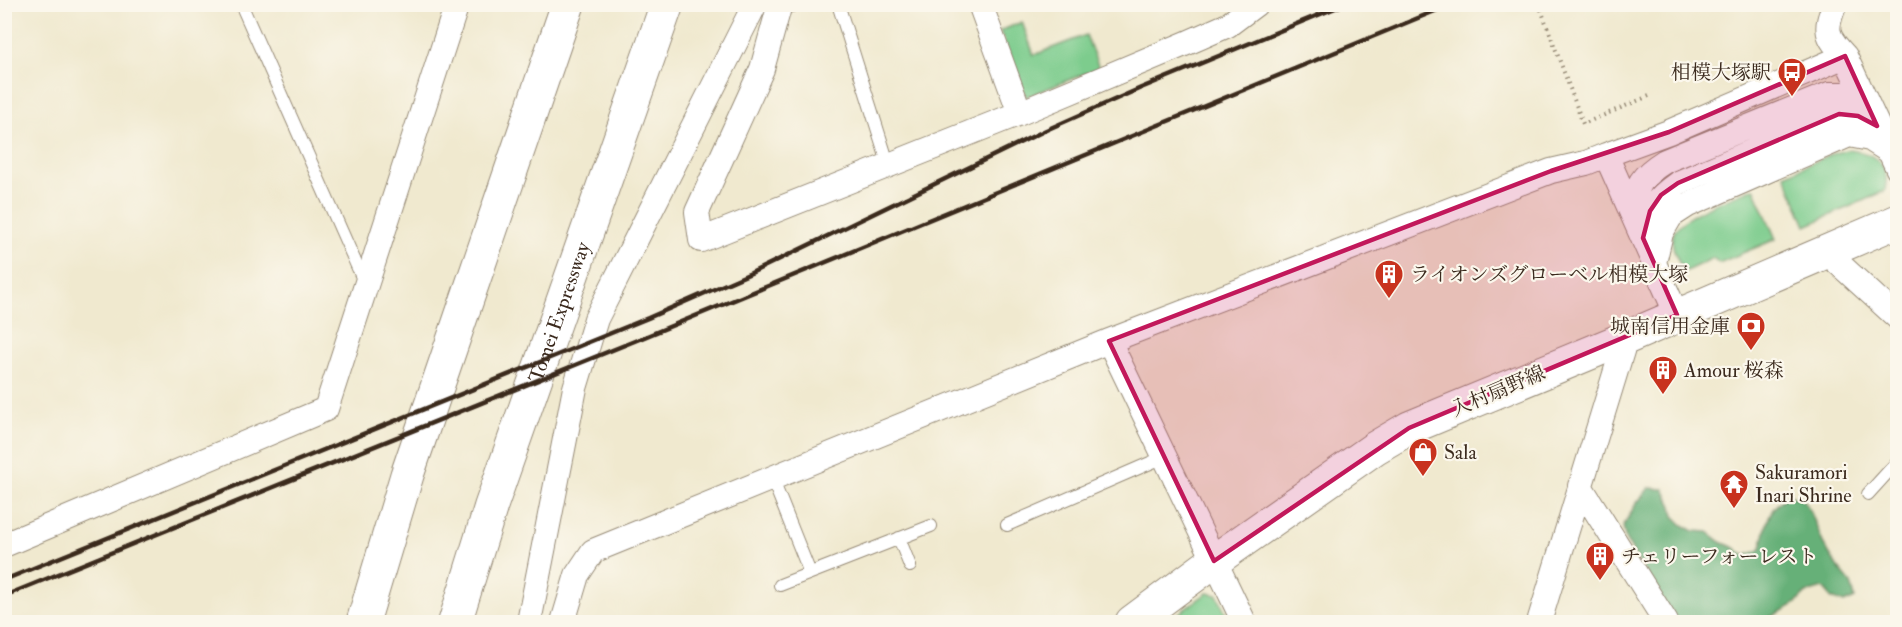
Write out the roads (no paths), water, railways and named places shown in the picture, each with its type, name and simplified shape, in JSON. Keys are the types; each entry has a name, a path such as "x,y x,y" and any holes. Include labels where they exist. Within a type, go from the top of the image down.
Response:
{"main road":[{"path":"363,622 407,475 568,4"},
{"name":"Tomei Expressway","path":"455,622 491,506 667,4"},
{"name":"入村扇野線","path":"1132,622 1214,561 1375,448 1409,428 1898,221"}],"street":[{"path":"4,545 326,409 457,4"},
{"path":"529,622 575,388 596,319 755,4"},
{"path":"980,4 1020,113"},
{"path":"786,6 762,69 697,212 701,240 1020,113 1228,25 1257,4"},
{"path":"1835,4 1827,22 1831,41 1845,56 1893,160"},
{"path":"563,622 577,575 593,551 1109,341 1551,171 1586,163 1669,132 1845,56"},
{"path":"1631,212 1636,190 1648,172 1665,161 1829,94 1846,94 1873,116"},
{"path":"1643,238 1650,211 1661,195 1678,183 1839,114 1873,116"},
{"path":"1654,263 1661,233 1671,216 1688,205 1849,135 1870,140 1893,160"},
{"path":"1606,155 1677,315"},
{"path":"1825,251 1898,318"},
{"path":"1539,622 1626,338"},
{"path":"1109,341 1244,622"},
{"path":"1580,486 1666,622"}],"lane":[{"path":"241,4 365,285"},
{"path":"838,4 889,166"},
{"path":"1007,525 1164,457"},
{"path":"1868,494 1898,461"},
{"path":"772,478 810,573"},
{"path":"780,585 931,526"},
{"path":"899,538 910,566"}],"railway":[{"path":"4,580 648,318 751,273 1046,130 1141,88 1345,4"},
{"path":"4,596 642,338 1452,4"}],"place":[{"name":"相模大塚駅","path":"1792,98"},
{"name":"ライオンズグローベル相模大塚","path":"1389,300"},
{"name":"城南信用金庫","path":"1751,352"},
{"name":"Amour 桜森","path":"1663,396"},
{"name":"Sala","path":"1423,478"},
{"name":"Sakuramori Inari Shrine","path":"1734,510"},
{"name":"チェリーフォーレスト","path":"1600,582"}]}
